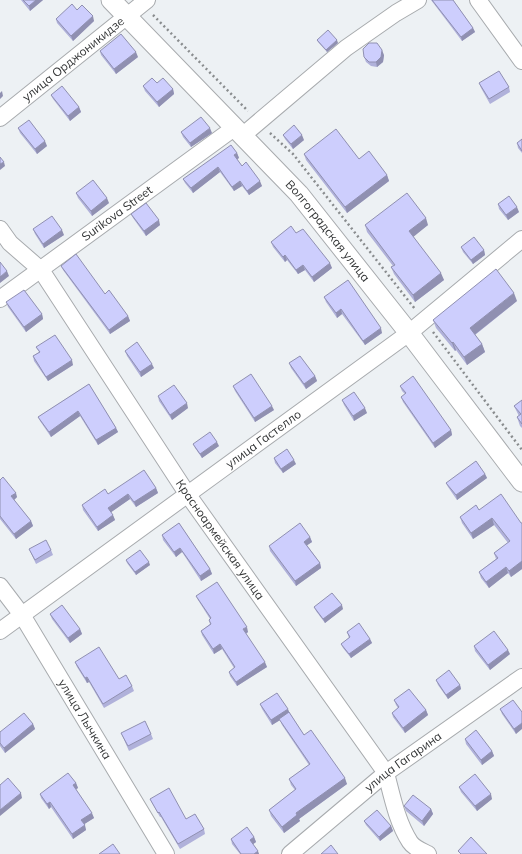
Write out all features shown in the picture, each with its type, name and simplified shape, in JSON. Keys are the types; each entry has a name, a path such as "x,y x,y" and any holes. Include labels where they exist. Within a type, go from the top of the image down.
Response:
{"street":[{"name":"Волгоградская улица","path":"111,0 299,194 409,333 522,482"},
{"name":"улица Орджоникидзе","path":"0,118 147,0"},
{"name":"Surikova Street","path":"0,299 238,132 346,48 396,13 418,0"},
{"path":"478,0 522,61"},
{"name":"Красноармейская улица","path":"0,229 10,243 40,270 188,495 386,773 401,824 411,842 420,850 428,854"},
{"name":"улица Гастелло","path":"0,631 409,333 522,239"},
{"name":"улица Лычкина","path":"0,586 22,615 166,854"},
{"name":"улица Гагарина","path":"290,854 386,773 522,676"}],"building":[{"path":"23,0 36,0 29,6"},
{"path":"432,0 453,0 473,28 461,37"},
{"path":"72,4 77,10 82,5 93,16 71,36 56,19"},
{"path":"328,30 337,40 326,50 317,40"},
{"path":"121,34 136,52 114,69 100,51"},
{"path":"369,43 377,43 382,50 381,57 376,62 369,62 364,57 363,49"},
{"path":"499,71 509,87 489,99 479,83"},
{"path":"152,78 157,83 163,78 173,89 157,102 143,86"},
{"path":"62,86 79,107 68,116 51,95"},
{"path":"201,117 210,128 190,143 181,132"},
{"path":"29,120 45,141 35,149 18,128"},
{"path":"294,125 302,135 291,144 283,135"},
{"path":"336,129 359,159 369,151 387,175 345,207 304,154"},
{"path":"522,139 522,151 517,143"},
{"path":"231,145 237,153 234,155 242,166 246,162 260,181 247,191 240,181 232,187 218,167 191,188 183,179"},
{"path":"0,157 4,162 0,164"},
{"path":"93,180 107,198 91,211 76,193"},
{"path":"407,193 426,218 409,231 441,273 413,295 391,267 395,265 365,225"},
{"path":"509,196 517,207 506,215 498,204"},
{"path":"146,203 159,220 144,231 131,214"},
{"path":"52,216 62,230 43,244 33,229"},
{"path":"291,226 296,233 303,229 330,263 312,277 303,265 296,270 285,255 283,257 271,242"},
{"path":"474,237 484,250 471,260 461,247"},
{"path":"76,254 105,294 109,290 128,316 109,330 61,266"},
{"path":"0,262 7,271 0,277"},
{"path":"496,269 514,293 470,328 482,344 464,357 453,342 452,343 433,320"},
{"path":"348,280 381,328 363,341 341,309 336,313 324,297"},
{"path":"24,290 42,314 24,327 6,302"},
{"path":"55,335 72,360 46,377 33,356 40,352 36,347"},
{"path":"137,342 152,364 140,372 125,351"},
{"path":"300,356 315,376 304,384 289,363"},
{"path":"251,374 272,406 254,418 233,386"},
{"path":"413,376 451,430 433,443 401,397 406,393 400,386"},
{"path":"89,384 116,428 96,440 78,411 49,432 38,417"},
{"path":"174,385 187,403 170,415 158,396"},
{"path":"354,392 365,408 353,416 342,400"},
{"path":"522,400 522,424 517,417 521,414 514,406"},
{"path":"210,432 217,442 200,454 193,444"},
{"path":"287,449 294,460 281,469 274,458"},
{"path":"476,461 485,474 456,495 446,483"},
{"path":"144,470 156,488 134,502 128,494 108,508 113,515 97,527 82,505 105,489 108,494"},
{"path":"3,477 16,493 11,496 31,521 14,534 0,516 0,480"},
{"path":"501,494 522,523 522,561 509,571 506,567 486,582 479,572 498,558 494,553 510,541 492,518 471,533 460,517 476,505 479,510"},
{"path":"179,523 210,569 200,576 180,548 174,552 162,535"},
{"path":"300,523 310,537 304,542 320,563 295,581 269,546"},
{"path":"46,540 51,550 35,560 29,549"},
{"path":"140,550 149,562 135,572 126,560"},
{"path":"217,582 247,627 243,629 265,662 236,682 229,672 235,667 220,644 213,649 201,631 211,624 209,620 211,618 196,596"},
{"path":"332,593 342,605 323,619 314,607"},
{"path":"62,605 80,629 68,638 50,614"},
{"path":"359,623 370,639 349,654 341,644 350,637 347,632"},
{"path":"494,631 508,650 488,665 474,646"},
{"path":"99,647 119,679 126,675 132,686 103,704 87,677 85,678 75,662"},
{"path":"449,670 460,685 446,695 436,680"},
{"path":"409,689 426,710 403,728 392,713 399,707 394,700"},
{"path":"277,693 288,709 271,720 260,704"},
{"path":"513,700 522,712 522,723 514,729 500,709"},
{"path":"289,712 304,735 311,730 345,778 296,813 297,815 282,827 269,810 296,789 289,779 310,764 279,719"},
{"path":"24,713 33,724 4,748 0,743 0,732"},
{"path":"145,721 151,734 128,746 121,733"},
{"path":"476,730 492,751 481,760 465,739"},
{"path":"68,773 76,783 73,785 92,813 81,820 85,825 72,834 50,802 47,804 40,794"},
{"path":"475,774 491,794 475,806 459,787"},
{"path":"8,778 21,793 0,810 0,785"},
{"path":"169,788 186,819 195,814 204,829 178,844 150,799"},
{"path":"413,795 431,809 422,821 404,806"},
{"path":"377,810 391,826 379,837 364,821"},
{"path":"247,827 254,837 250,840 258,851 254,854 241,854 231,839"},
{"path":"471,837 487,854 461,854 458,851"},
{"path":"113,844 120,854 99,854"},
{"path":"331,845 338,854 321,854"}]}
